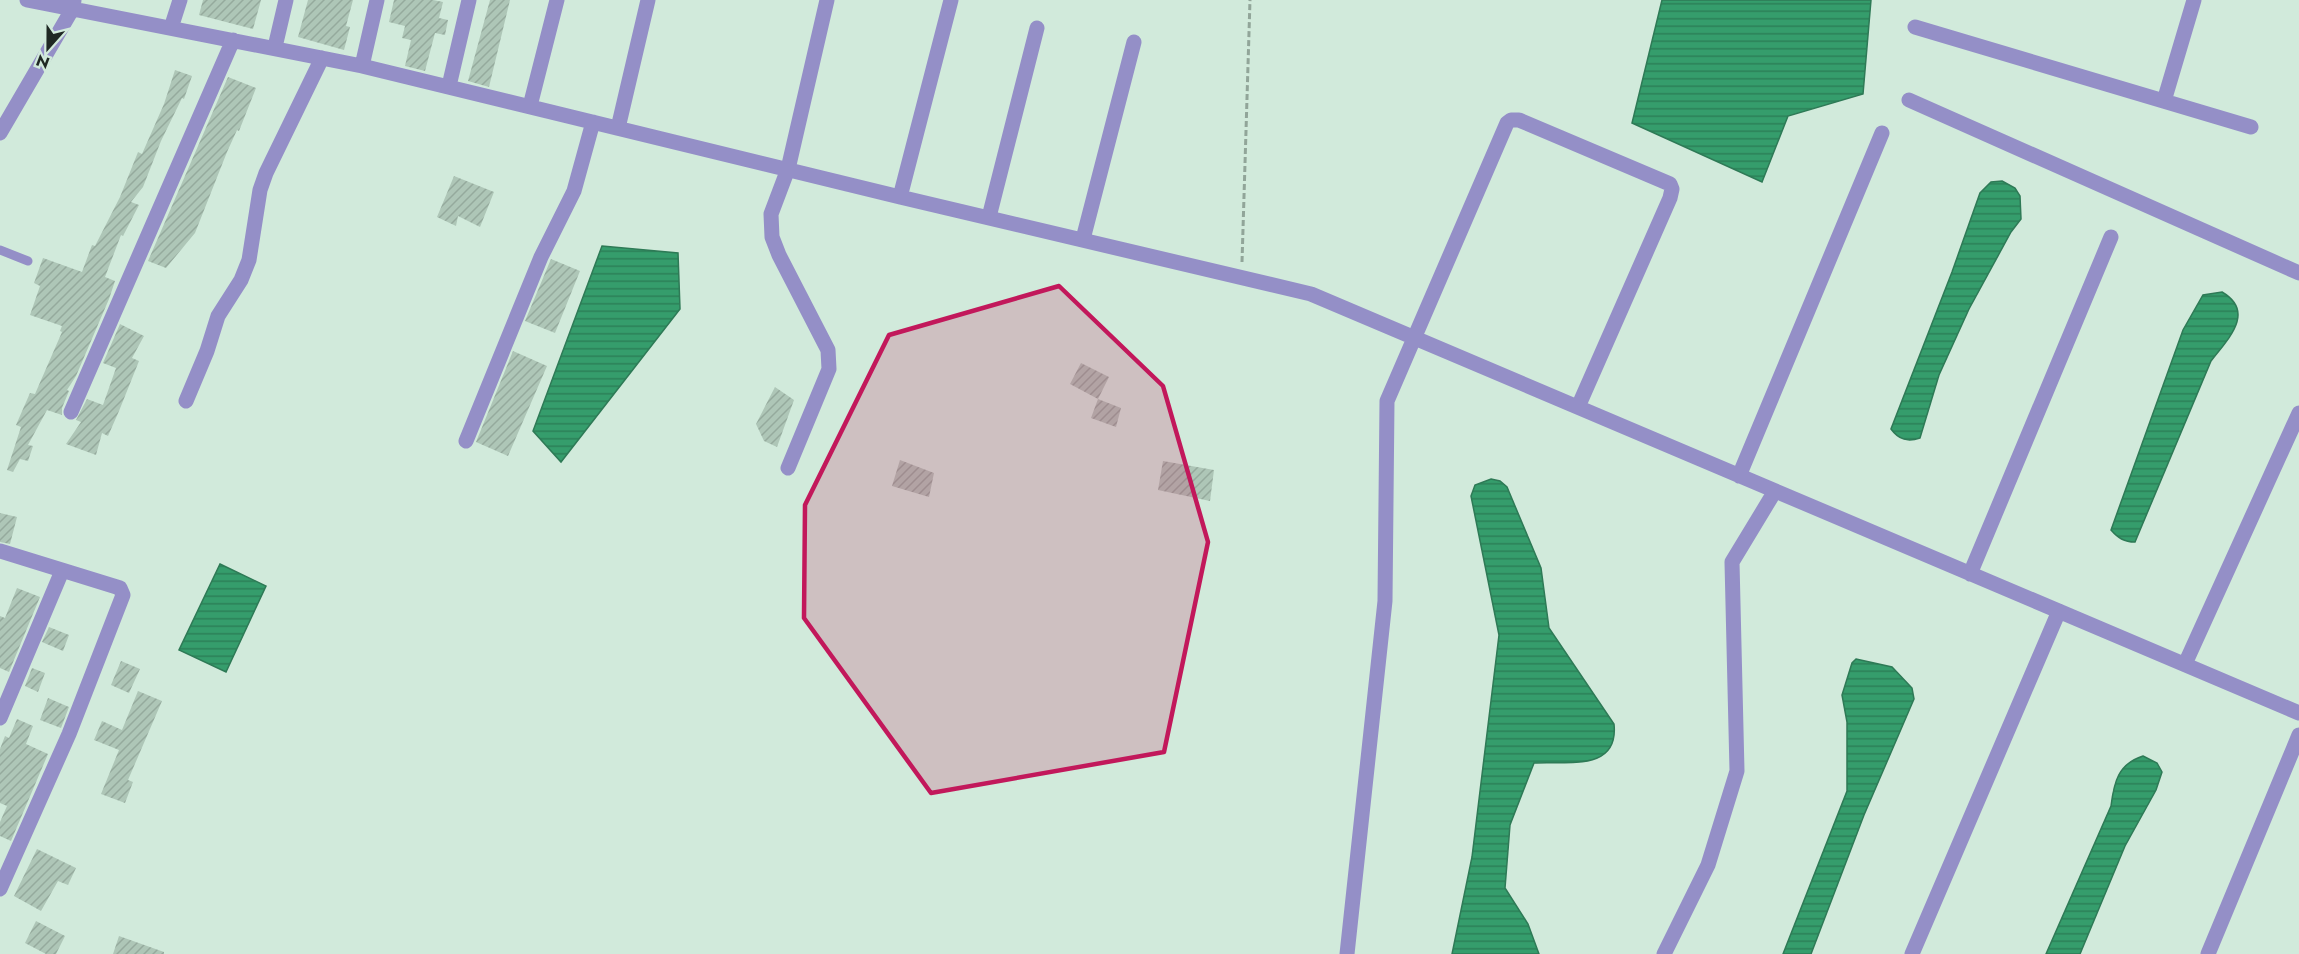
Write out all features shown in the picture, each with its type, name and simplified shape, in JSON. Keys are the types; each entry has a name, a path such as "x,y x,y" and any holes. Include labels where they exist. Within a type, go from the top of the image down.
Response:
{"street":[{"path":"27,0 73,4 171,28 362,66 1311,294 2299,713"},
{"path":"171,28 180,0"},
{"path":"274,47 286,0"},
{"path":"362,66 377,0"},
{"path":"449,86 469,0"},
{"path":"530,106 557,0"},
{"path":"618,128 648,0"},
{"path":"788,468 829,369 828,350 779,255 772,237 771,214 788,169 827,0"},
{"path":"900,197 951,0"},
{"path":"2164,101 2194,0"},
{"path":"0,133 73,4"},
{"path":"1915,27 2251,127"},
{"path":"988,217 1037,28"},
{"path":"71,412 233,40"},
{"path":"1083,239 1134,42"},
{"path":"186,401 207,351 218,316 241,280 249,260 260,190 266,173 322,57"},
{"path":"1909,100 2299,273"},
{"path":"1347,954 1385,601 1387,401 1507,123 1511,120 1519,120 1670,184 1672,189 1578,407"},
{"path":"466,441 541,257 574,190 593,122"},
{"path":"1739,476 1882,133"},
{"path":"1970,574 2111,237"},
{"path":"2185,664 2299,413"},
{"path":"1664,954 1708,865 1737,771 1732,562 1775,491"},
{"path":"0,551 120,588 123,595 69,734 0,889"},
{"path":"0,718 63,571"},
{"path":"1912,954 2058,611"},
{"path":"2208,954 2299,735"}],"lane":[{"path":"0,250 28,261"}],"path":[{"path":"1241,277 1250,0"}],"highlighted area":[{"path":"1059,286 1163,386 1208,542 1164,752 931,793 804,618 805,505 889,335"}],"shaded area":[{"path":"1662,0 1871,0 1863,94 1788,116 1762,182 1632,123"},
{"path":"2002,181 2015,188 2020,196 2021,219 2011,232 1969,309 1939,375 1920,438 1904,439 1897,436 1891,429 1980,193 1991,182"},
{"path":"602,246 678,253 680,309 561,462 533,431"},
{"path":"2222,292 2232,300 2237,308 2236,326 2211,361 2135,542 2124,540 2111,530 2183,330 2203,295"},
{"path":"1491,479 1500,481 1507,487 1541,568 1549,628 1614,724 1613,739 1608,750 1600,757 1588,761 1534,763 1510,825 1505,888 1528,924 1539,954 1452,954 1472,857 1499,635 1471,496 1475,485"},
{"path":"220,564 266,586 226,672 179,650"},
{"path":"1856,659 1892,667 1912,688 1914,699 1864,815 1811,954 1783,954 1847,791 1847,722 1842,695 1852,663"},
{"path":"2143,756 2157,763 2162,772 2156,790 2125,846 2080,954 2046,954 2111,806 2119,775 2128,764"}],"building":[{"path":"203,0 261,0 253,29 199,15"},
{"path":"308,0 353,0 346,26 350,27 344,50 298,37"},
{"path":"394,0 443,2 439,18 448,20 445,35 435,33 425,71 405,66 411,40 402,38 405,26 389,22"},
{"path":"490,0 510,0 489,87 468,81"},
{"path":"175,70 192,76 184,99 182,98 161,141 143,187 131,202 139,205 123,236 121,235 105,277 115,281 76,376 67,390 69,391 62,408 62,415 47,410 28,445 33,446 28,461 20,459 13,472 7,470 21,427 16,425 30,393 35,394 62,332 60,331 62,326 30,315 40,286 34,283 43,258 82,272 92,245 95,246 120,197 138,152 142,154 164,104"},
{"path":"228,77 256,88 239,131 237,130 227,152 195,233 166,268 148,261"},
{"path":"454,176 494,192 480,227 458,216 456,226 437,217"},
{"path":"551,259 580,271 555,333 525,321"},
{"path":"120,324 144,336 132,358 139,361 119,411 108,436 102,433 96,455 66,444 81,422 76,420 87,399 103,405 116,368 103,363"},
{"path":"513,351 547,366 508,456 476,442"},
{"path":"1081,363 1109,377 1098,399 1070,384"},
{"path":"775,387 794,400 777,447 764,441 756,424"},
{"path":"1098,399 1121,408 1116,427 1091,418"},
{"path":"900,460 934,473 929,497 892,486"},
{"path":"1163,461 1214,470 1210,501 1158,490"},
{"path":"0,513 17,517 10,544 0,542"},
{"path":"17,588 40,597 9,672 0,668 0,616 5,618"},
{"path":"49,627 69,635 63,651 42,642"},
{"path":"121,661 140,669 129,693 111,685"},
{"path":"32,668 45,673 38,692 25,686"},
{"path":"138,691 162,701 128,780 133,782 125,803 101,794 119,750 94,740 102,721 122,730"},
{"path":"48,698 69,707 61,728 40,720"},
{"path":"17,719 33,726 26,744 48,754 11,841 0,836 0,822 7,806 0,803 0,749 5,736 9,738"},
{"path":"37,849 76,868 68,885 58,881 41,911 14,896"},
{"path":"36,921 65,936 56,954 46,954 25,943"},
{"path":"119,936 164,952 164,954 113,954"}]}
